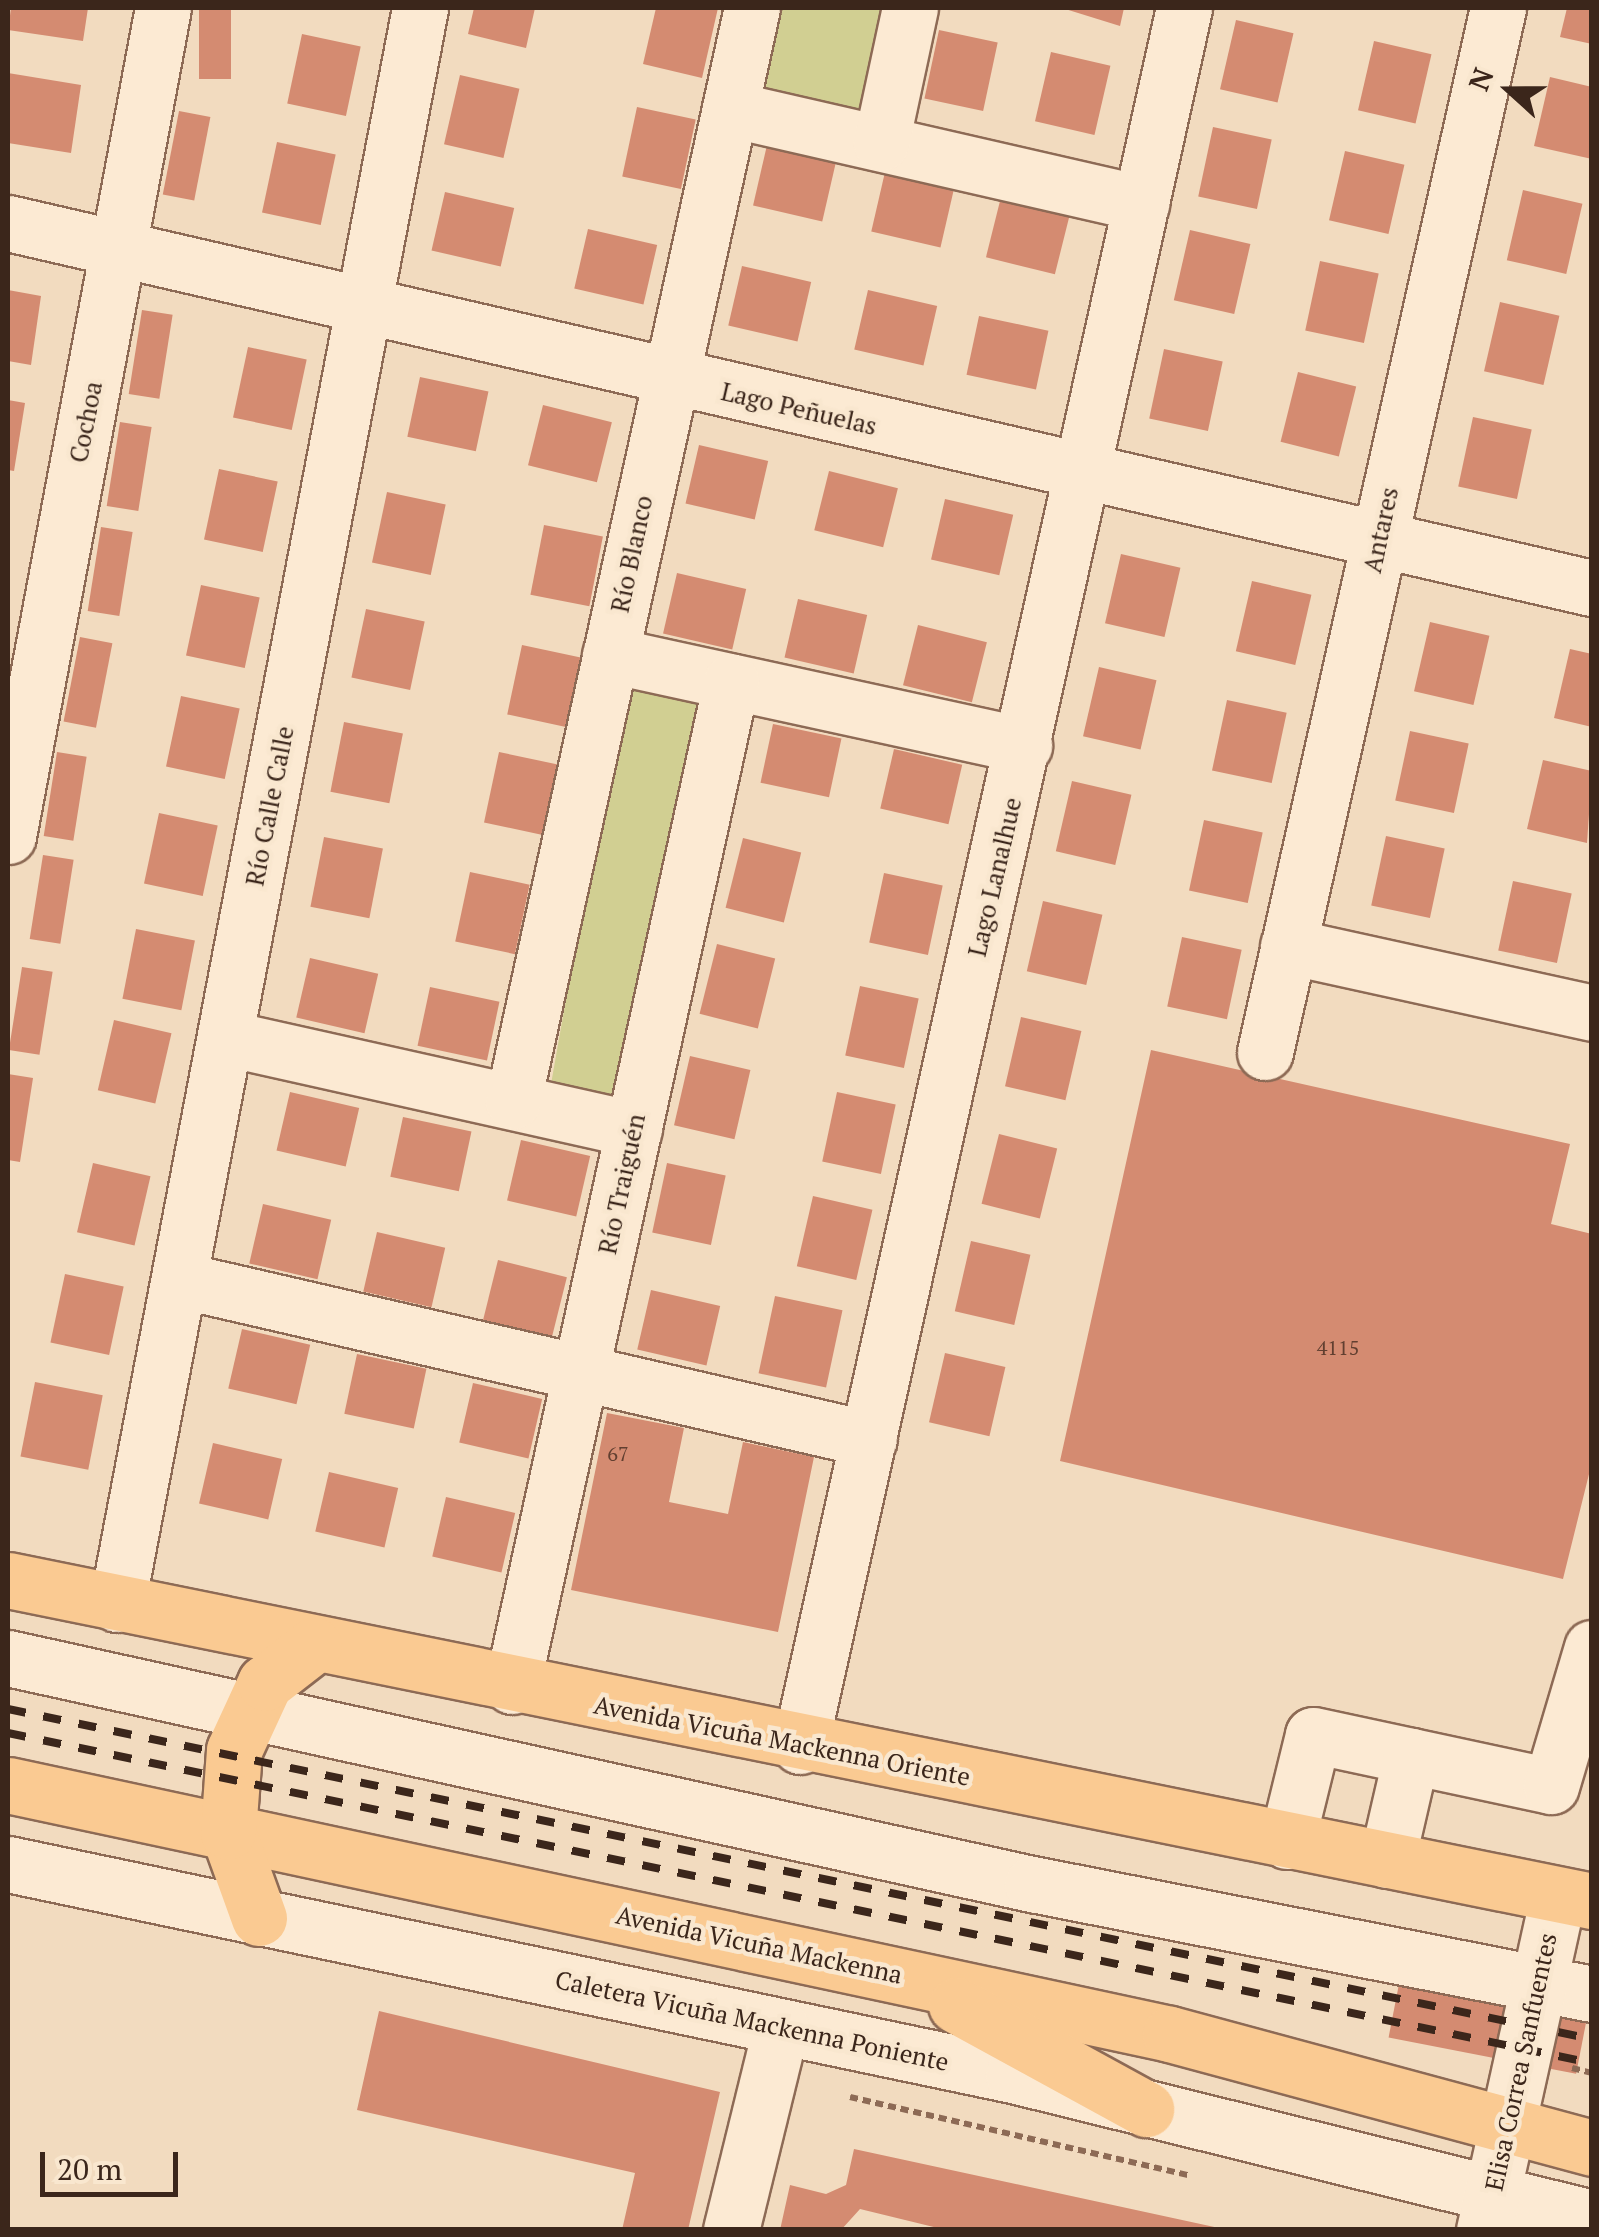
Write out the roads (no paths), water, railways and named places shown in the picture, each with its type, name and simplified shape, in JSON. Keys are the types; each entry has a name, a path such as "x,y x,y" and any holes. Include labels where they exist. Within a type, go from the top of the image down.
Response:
{"main road":[{"name":"Avenida Vicuña Mackenna Oriente","path":"8,1580 800,1746 1575,1898"},
{"path":"258,1918 228,1832 234,1750 246,1711 265,1683 314,1645"},
{"name":"Avenida Vicuña Mackenna","path":"8,1785 1266,2057 1592,2148"},
{"path":"900,1975 1146,2108"}],"street":[{"name":"Cochoa","path":"8,836 163,8"},
{"name":"Río Calle Calle","path":"117,1604 420,8"},
{"name":"Río Blanco","path":"513,1102 752,8"},
{"path":"882,143 910,8"},
{"name":"Lago Lanalhue","path":"800,1746 1184,8"},
{"name":"Antares","path":"1265,1052 1498,8"},
{"path":"730,108 1141,203"},
{"name":"Lago Peñuelas","path":"8,223 362,310 1592,588"},
{"path":"610,655 1024,745"},
{"name":"Río Traiguén","path":"512,1686 732,682"},
{"path":"1288,946 1589,1003"},
{"path":"226,1038 634,1129"},
{"path":"180,1280 869,1440"},
{"path":"1287,1841 1312,1735 1552,1786 1592,1648"},
{"path":"8,1658 1592,1994"},
{"path":"1386,1860 1411,1756"},
{"name":"Caletera Vicuña Mackenna Poniente","path":"8,1864 1146,2108 1488,2213 1592,2218"},
{"name":"Elisa Correa Sanfuentes","path":"1488,2213 1538,1985 1575,1898"},
{"path":"731,2230 780,2027"}],"railway":[{"path":"8,1709 1592,2039"},
{"path":"8,1733 1592,2063"}]}
